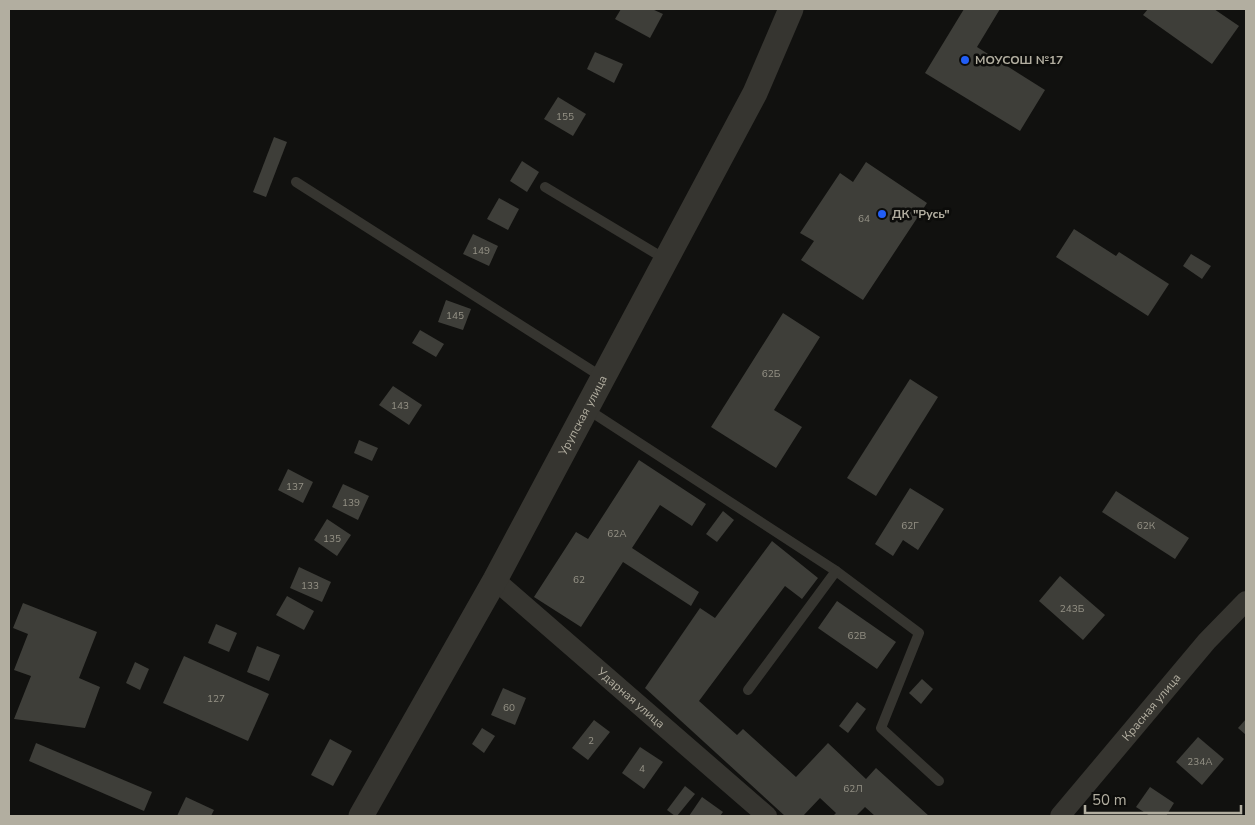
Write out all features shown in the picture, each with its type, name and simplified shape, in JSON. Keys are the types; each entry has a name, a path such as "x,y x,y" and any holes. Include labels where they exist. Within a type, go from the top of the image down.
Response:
{"street":[{"name":"Урупская улица","path":"361,816 495,580 587,409 755,93 791,9"},
{"name":"Ударная улица","path":"495,580 767,816"},
{"name":"Красная улица","path":"1060,816 1208,641 1246,600"}],"lane":[{"path":"296,182 603,378"},
{"path":"545,187 666,259"},
{"path":"587,409 836,571 919,633 881,728 939,781"},
{"path":"748,690 836,571"}],"building":[{"path":"621,9 652,9 663,14 650,38 615,19"},
{"name":"МОУСОШ №17","path":"964,9 1000,9 977,47 1045,90 1020,131 925,73"},
{"path":"1148,9 1214,9 1239,26 1212,64 1143,15"},
{"path":"595,52 623,64 614,83 587,69"},
{"path":"558,97 586,114 573,136 544,119"},
{"path":"274,137 287,142 266,197 253,192"},
{"path":"522,161 539,172 527,192 510,181"},
{"path":"866,162 927,203 863,300 801,260 814,241 800,233 840,173 853,182"},
{"path":"499,198 519,209 508,230 487,219"},
{"path":"1074,229 1116,256 1119,252 1169,284 1148,316 1056,257"},
{"path":"473,234 498,246 489,266 463,254"},
{"path":"1191,254 1211,266 1202,279 1183,266"},
{"path":"446,300 471,309 463,330 438,322"},
{"path":"783,313 820,337 774,410 802,427 776,468 711,427"},
{"path":"420,330 444,344 436,357 412,343"},
{"path":"910,379 938,397 876,496 847,478"},
{"path":"393,386 422,405 409,425 379,405"},
{"path":"359,440 378,448 372,461 354,453"},
{"path":"639,460 706,504 692,526 660,505 632,548 699,592 691,606 623,562 581,627 534,597 576,532 588,539"},
{"path":"288,469 313,482 303,503 278,490"},
{"path":"343,484 369,496 358,520 332,507"},
{"path":"910,488 944,509 918,550 903,540 893,556 875,544"},
{"path":"1116,491 1189,538 1175,559 1102,512"},
{"path":"723,511 734,520 717,542 706,534"},
{"path":"327,519 351,535 337,556 314,540"},
{"path":"772,541 818,578 802,599 785,586 699,701 737,735 743,729 796,777 828,743 866,779 876,768 929,816 875,816 865,807 856,816 833,816 836,813 820,798 803,816 785,816 645,688 700,608 715,618"},
{"path":"299,567 331,582 322,602 290,588"},
{"path":"1060,576 1105,615 1083,640 1039,601"},
{"path":"287,596 314,611 304,630 276,615"},
{"path":"837,601 896,642 877,669 818,628"},
{"path":"23,603 97,632 79,678 100,687 85,728 14,719 31,676 14,670 28,634 13,628"},
{"path":"216,624 237,633 229,652 208,643"},
{"path":"257,646 280,655 269,681 247,672"},
{"path":"184,656 269,694 248,741 163,703"},
{"path":"135,662 149,669 140,690 126,683"},
{"path":"922,679 933,689 921,704 909,693"},
{"path":"503,688 526,698 515,725 491,715"},
{"path":"857,702 866,709 848,733 839,726"},
{"path":"1246,719 1246,735 1238,728"},
{"path":"594,720 610,732 588,760 572,748"},
{"path":"482,728 495,736 484,753 472,744"},
{"path":"1198,737 1224,759 1202,785 1176,762"},
{"path":"330,739 352,751 333,786 311,775"},
{"path":"36,743 152,792 144,811 29,761"},
{"path":"640,747 663,762 644,789 622,773"},
{"path":"685,786 695,794 675,816 667,810"},
{"path":"1150,787 1174,803 1166,816 1150,816 1136,807"},
{"path":"186,797 214,810 211,816 177,816"},
{"path":"702,797 723,812 720,816 689,816"}],"place":[{"name":"МОУСОШ №17","path":"965,60"},
{"name":"ДК \"Русь\"","path":"882,214"}]}
